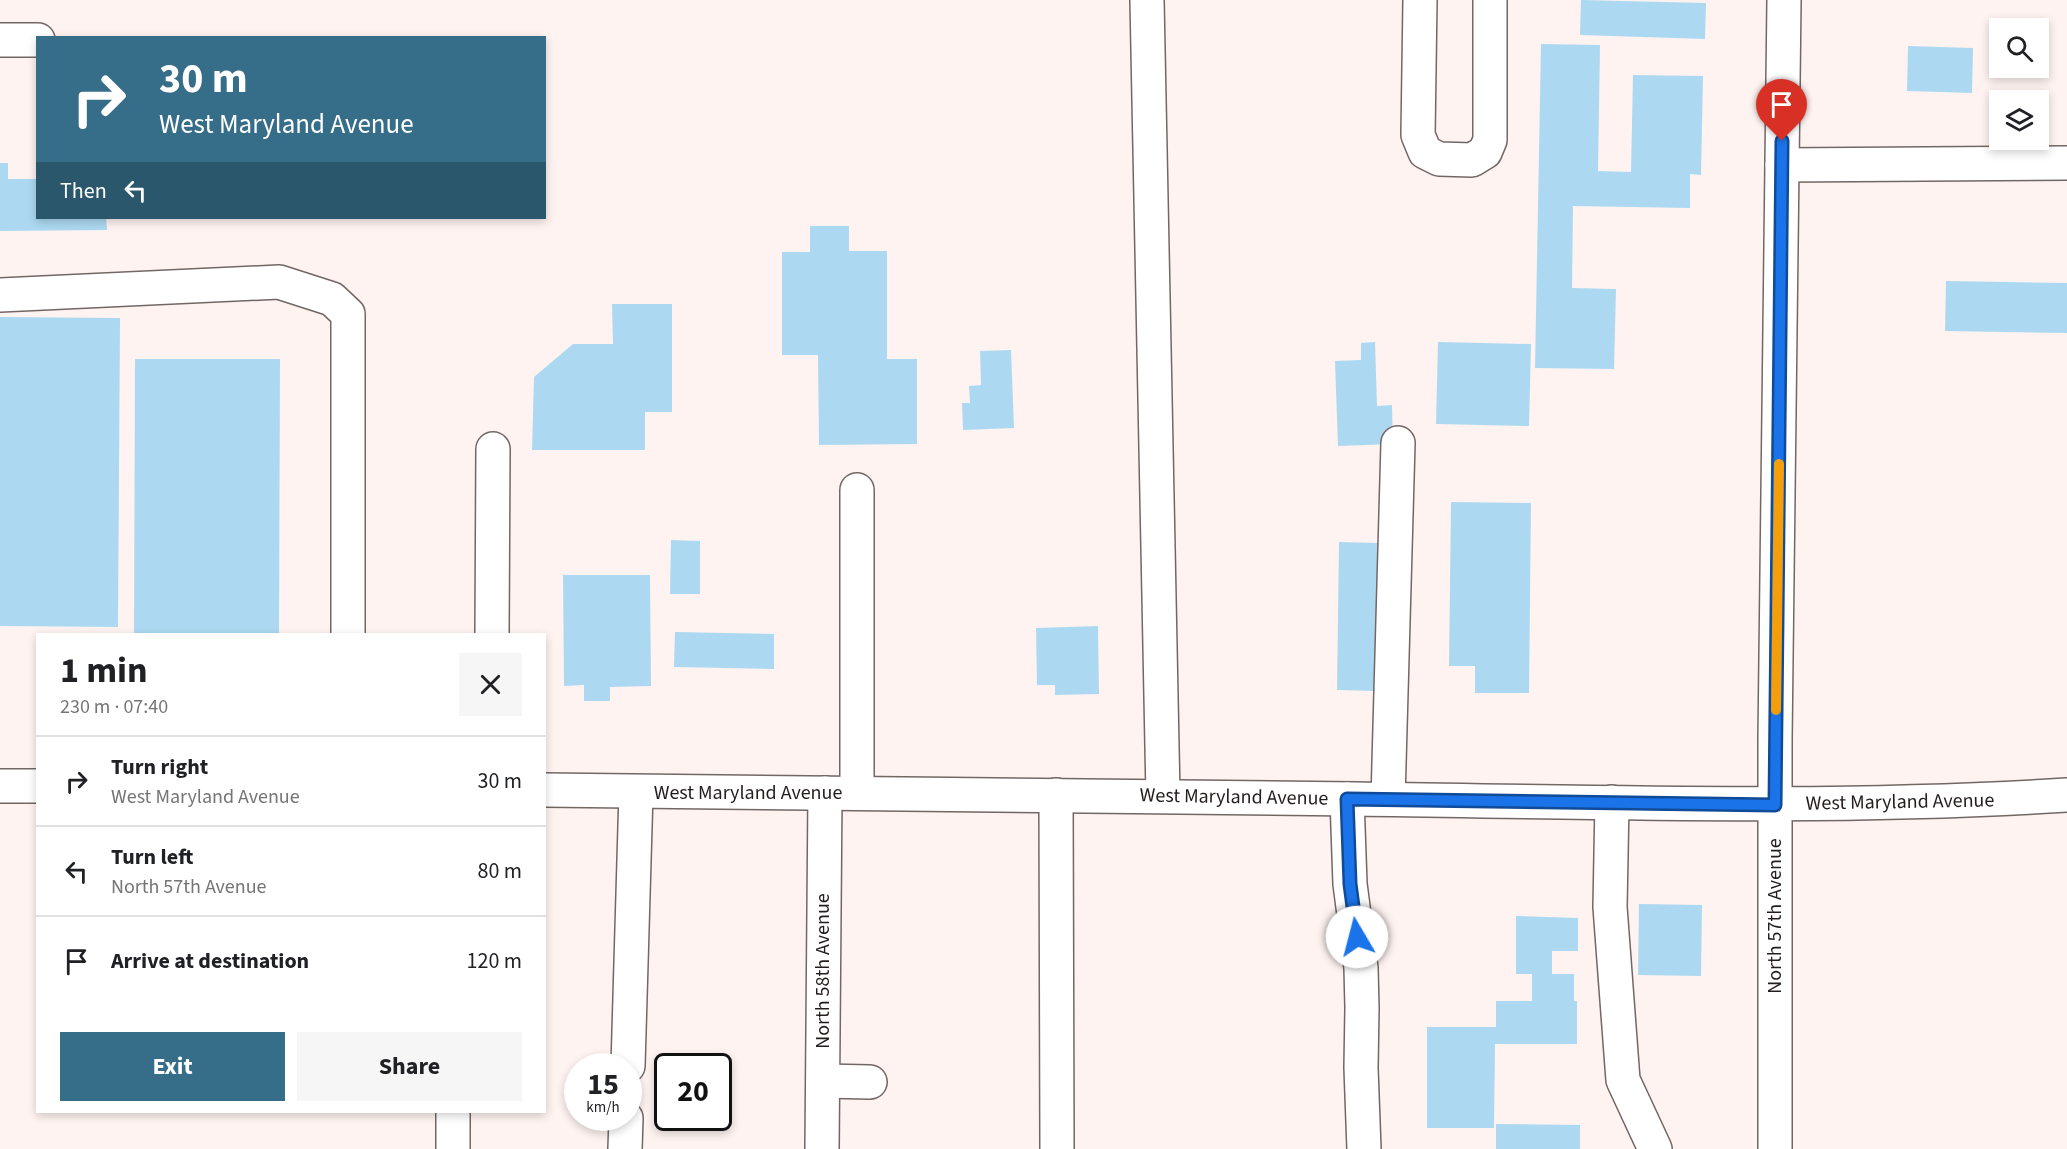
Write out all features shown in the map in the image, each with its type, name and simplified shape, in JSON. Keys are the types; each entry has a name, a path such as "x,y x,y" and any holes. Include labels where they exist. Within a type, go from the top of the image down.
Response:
{"street":[{"path":"1147,0 1163,796"},
{"path":"1420,0 1418,135 1425,152 1439,159 1472,160 1485,152 1490,140 1490,0"},
{"name":"North 57th Avenue","path":"1775,1149 1775,805 1784,0"},
{"path":"0,39 36,40"},
{"path":"1782,165 2067,163"},
{"path":"0,295 279,282 332,299 340,306 348,314 348,633"},
{"path":"1388,799 1398,443"},
{"path":"492,633 493,449"},
{"path":"857,489 857,793"},
{"path":"0,786 36,786"},
{"name":"West Maryland Avenue","path":"546,790 1775,805 2005,799 2067,795"},
{"path":"628,1053 636,792"},
{"name":"North 58th Avenue","path":"822,1149 825,793"},
{"path":"1056,795 1057,1149"},
{"path":"1347,799 1350,884 1361,968 1364,1149"},
{"path":"1612,802 1610,907 1623,1080 1655,1149"},
{"path":"823,1081 870,1082"},
{"path":"453,1113 453,1149"},
{"path":"625,1149 626,1131"}],"building":[{"path":"1581,0 1706,3 1705,39 1580,35"},
{"path":"1541,44 1600,45 1598,171 1631,172 1633,75 1703,76 1701,175 1690,174 1690,208 1573,206 1572,288 1616,289 1614,369 1535,368"},
{"path":"1908,46 1973,48 1972,93 1907,91"},
{"path":"0,163 8,163 8,179 36,179 36,219 106,219 107,230 0,231"},
{"path":"810,226 849,226 849,251 887,251 887,359 917,359 917,444 819,445 818,355 782,355 782,252 810,252"},
{"path":"1946,281 2067,283 2067,333 1945,331"},
{"path":"612,304 672,304 672,412 645,412 645,450 532,450 534,377 573,344 613,344"},
{"path":"0,317 120,318 118,627 0,626"},
{"path":"1375,342 1377,406 1392,405 1393,444 1338,446 1335,361 1361,360 1361,343"},
{"path":"1438,342 1531,344 1529,426 1436,424"},
{"path":"1011,350 1014,428 963,430 962,403 970,403 969,386 981,385 980,351"},
{"path":"135,359 280,359 279,633 134,633"},
{"path":"1451,502 1531,503 1529,693 1475,693 1475,666 1449,666"},
{"path":"671,540 700,541 700,594 670,594"},
{"path":"1339,542 1378,543 1376,691 1337,690"},
{"path":"563,575 650,575 651,686 610,687 610,701 584,701 584,685 564,686"},
{"path":"1098,626 1099,694 1055,695 1055,685 1037,685 1036,628"},
{"path":"675,632 774,634 774,669 674,667"},
{"path":"1639,904 1702,905 1701,976 1638,975"},
{"path":"1516,916 1578,918 1578,951 1552,951 1552,974 1574,974 1574,1001 1577,1001 1577,1044 1495,1044 1494,1128 1427,1128 1427,1027 1496,1027 1496,1001 1532,1001 1532,974 1516,974"},
{"path":"1496,1124 1580,1125 1580,1149 1496,1149"}],"slow traffic":[{"path":"1776,710 1779,464"}],"route":[{"path":"1357,937 1350,884 1347,799 1775,805 1782,141"}]}
